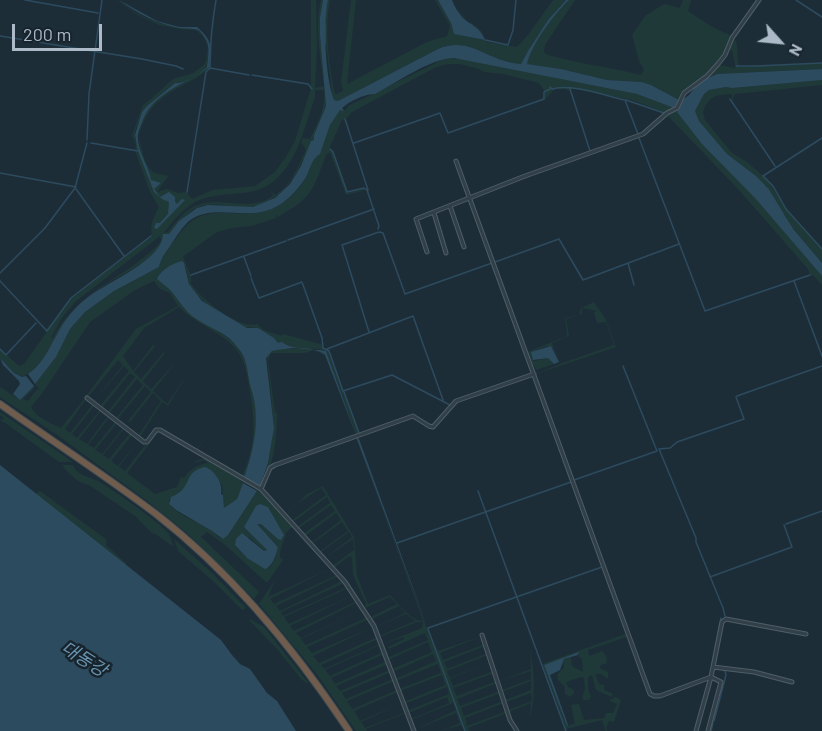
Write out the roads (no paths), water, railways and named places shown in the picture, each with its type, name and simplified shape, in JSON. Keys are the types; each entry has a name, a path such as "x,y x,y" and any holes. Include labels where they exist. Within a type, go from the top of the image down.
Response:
{"highway":[{"path":"0,404 128,493 206,557 286,644 349,731"}],"street":[{"path":"427,252 416,219 643,134 667,113 677,108 684,93 707,76 718,64 725,55 732,38 759,0"},
{"path":"456,161 650,694 660,696 711,677 722,682 708,731"},
{"path":"450,206 464,248"},
{"path":"434,213 446,254"},
{"path":"261,489 270,468 275,465 412,416 434,427 456,401 534,374"},
{"path":"87,398 142,441 147,441 156,430 160,430 261,489 345,582 371,619 414,731"},
{"path":"696,731 711,677 720,626 726,620 806,634"},
{"path":"482,635 510,720 517,731"},
{"path":"713,667 754,672 792,682"}],"water":[{"path":"119,0 157,21 179,27 197,27 209,41 209,67 196,75 207,67 208,56 207,42 198,30 179,28 155,21"},
{"path":"323,0 328,0 326,50 334,100 338,101 438,49 450,46 470,47 499,59 521,64 548,20 566,0 569,0 544,30 527,64 607,80 642,82 679,100 674,108 637,94 454,58 424,66 375,94 357,98 342,108 344,111 340,110 330,125 320,154 313,161 306,177 295,192 281,204 257,213 210,213 199,215 189,221 164,254 159,267 114,291 85,312 70,329 56,357 35,384 28,374 40,363 72,311 84,300 132,270 154,253 161,244 163,234 169,234 179,221 197,208 208,205 253,207 275,198 290,184 301,166 311,141 314,140 326,106 320,36"},
{"path":"438,0 452,0 462,17 478,29 485,40 454,34 451,23"},
{"path":"822,69 822,80 709,90 704,94 695,111 699,121 727,154 765,185 794,230 822,263 822,276 755,198 702,144 677,112 681,101 699,82 717,74"},
{"path":"191,78 154,103 147,112 138,133 139,145 151,180 161,183 154,189 160,197 169,192 175,197 177,204 182,199 185,200 157,229 154,228 156,223 160,223 168,214 169,202 162,199 154,192 138,151 135,135 142,112 147,106 175,83"},
{"path":"182,261 189,284 202,301 247,328 258,328 278,343 282,342 299,348 272,351 266,358 274,428 268,463 260,486 244,478 253,445 256,411 244,357 230,339 191,315 171,291 157,279 167,267"},
{"path":"551,346 559,362 554,364 548,358 533,360 531,352"},
{"path":"312,350 326,351 356,435 325,355"},
{"path":"0,358 14,373 22,377 26,376 34,386 20,400 13,394 20,384 19,381 3,365"},
{"path":"356,437 359,439 428,629"},
{"name":"대동강","path":"0,465 221,640 240,664 250,669 267,693 277,701 296,731 0,731"},
{"path":"205,467 220,482 224,508 237,499 243,483 257,491 223,539 169,504 171,497 183,489 190,476 198,469"},
{"path":"260,504 268,507 284,535 281,540 278,539 261,524 257,524 278,547 272,563 265,569 247,558 235,545 236,539 242,533 264,551 267,550 244,527 256,506"},
{"path":"579,652 578,655 564,659 560,670 550,675 567,726 544,665"}],"waterway":[{"path":"25,0 98,13"},
{"path":"87,140 89,94 102,0"},
{"path":"216,0 210,68 249,75"},
{"path":"485,40 508,45 513,30 516,0"},
{"path":"796,0 822,17"},
{"path":"325,24 325,44"},
{"path":"0,36 142,59 183,69"},
{"path":"736,66 822,63"},
{"path":"187,192 206,72 210,68"},
{"path":"252,75 308,84 312,89"},
{"path":"550,87 552,89 578,89 625,100 638,134"},
{"path":"354,143 440,113 448,133 544,99 544,92 550,89"},
{"path":"570,89 590,151"},
{"path":"730,99 775,166"},
{"path":"626,100 664,113"},
{"path":"345,119 368,190"},
{"path":"639,138 705,311 810,275"},
{"path":"822,138 763,176 773,186 786,209 822,249"},
{"path":"0,273 45,228 75,188 87,143"},
{"path":"91,143 138,151"},
{"path":"330,149 347,192 364,188 367,190 378,229"},
{"path":"0,173 76,187"},
{"path":"767,188 783,214"},
{"path":"76,189 124,256"},
{"path":"288,240 374,209"},
{"path":"369,332 342,245 379,232 383,233 405,294 492,263"},
{"path":"0,281 47,331 71,298 151,236"},
{"path":"495,262 559,239 583,280 679,244"},
{"path":"191,275 286,241"},
{"path":"244,257 251,276"},
{"path":"628,263 634,285"},
{"path":"251,278 259,298 302,282 322,338 323,348 329,351 343,391 392,375 450,405"},
{"path":"794,281 822,356"},
{"path":"327,349 413,316 443,400"},
{"path":"0,349 6,355 36,323"},
{"path":"574,480 657,451 623,366"},
{"path":"737,396 822,366"},
{"path":"344,392 359,433"},
{"path":"725,616 659,449 670,448 677,442 744,419 736,397"},
{"path":"397,543 571,482"},
{"path":"478,491 566,731"},
{"path":"786,524 822,511"},
{"path":"710,577 792,547 784,525"},
{"path":"428,628 602,567"},
{"path":"713,659 721,618"},
{"path":"428,629 465,731"},
{"path":"714,721 726,675 725,671"},
{"path":"711,731 713,723"}]}
